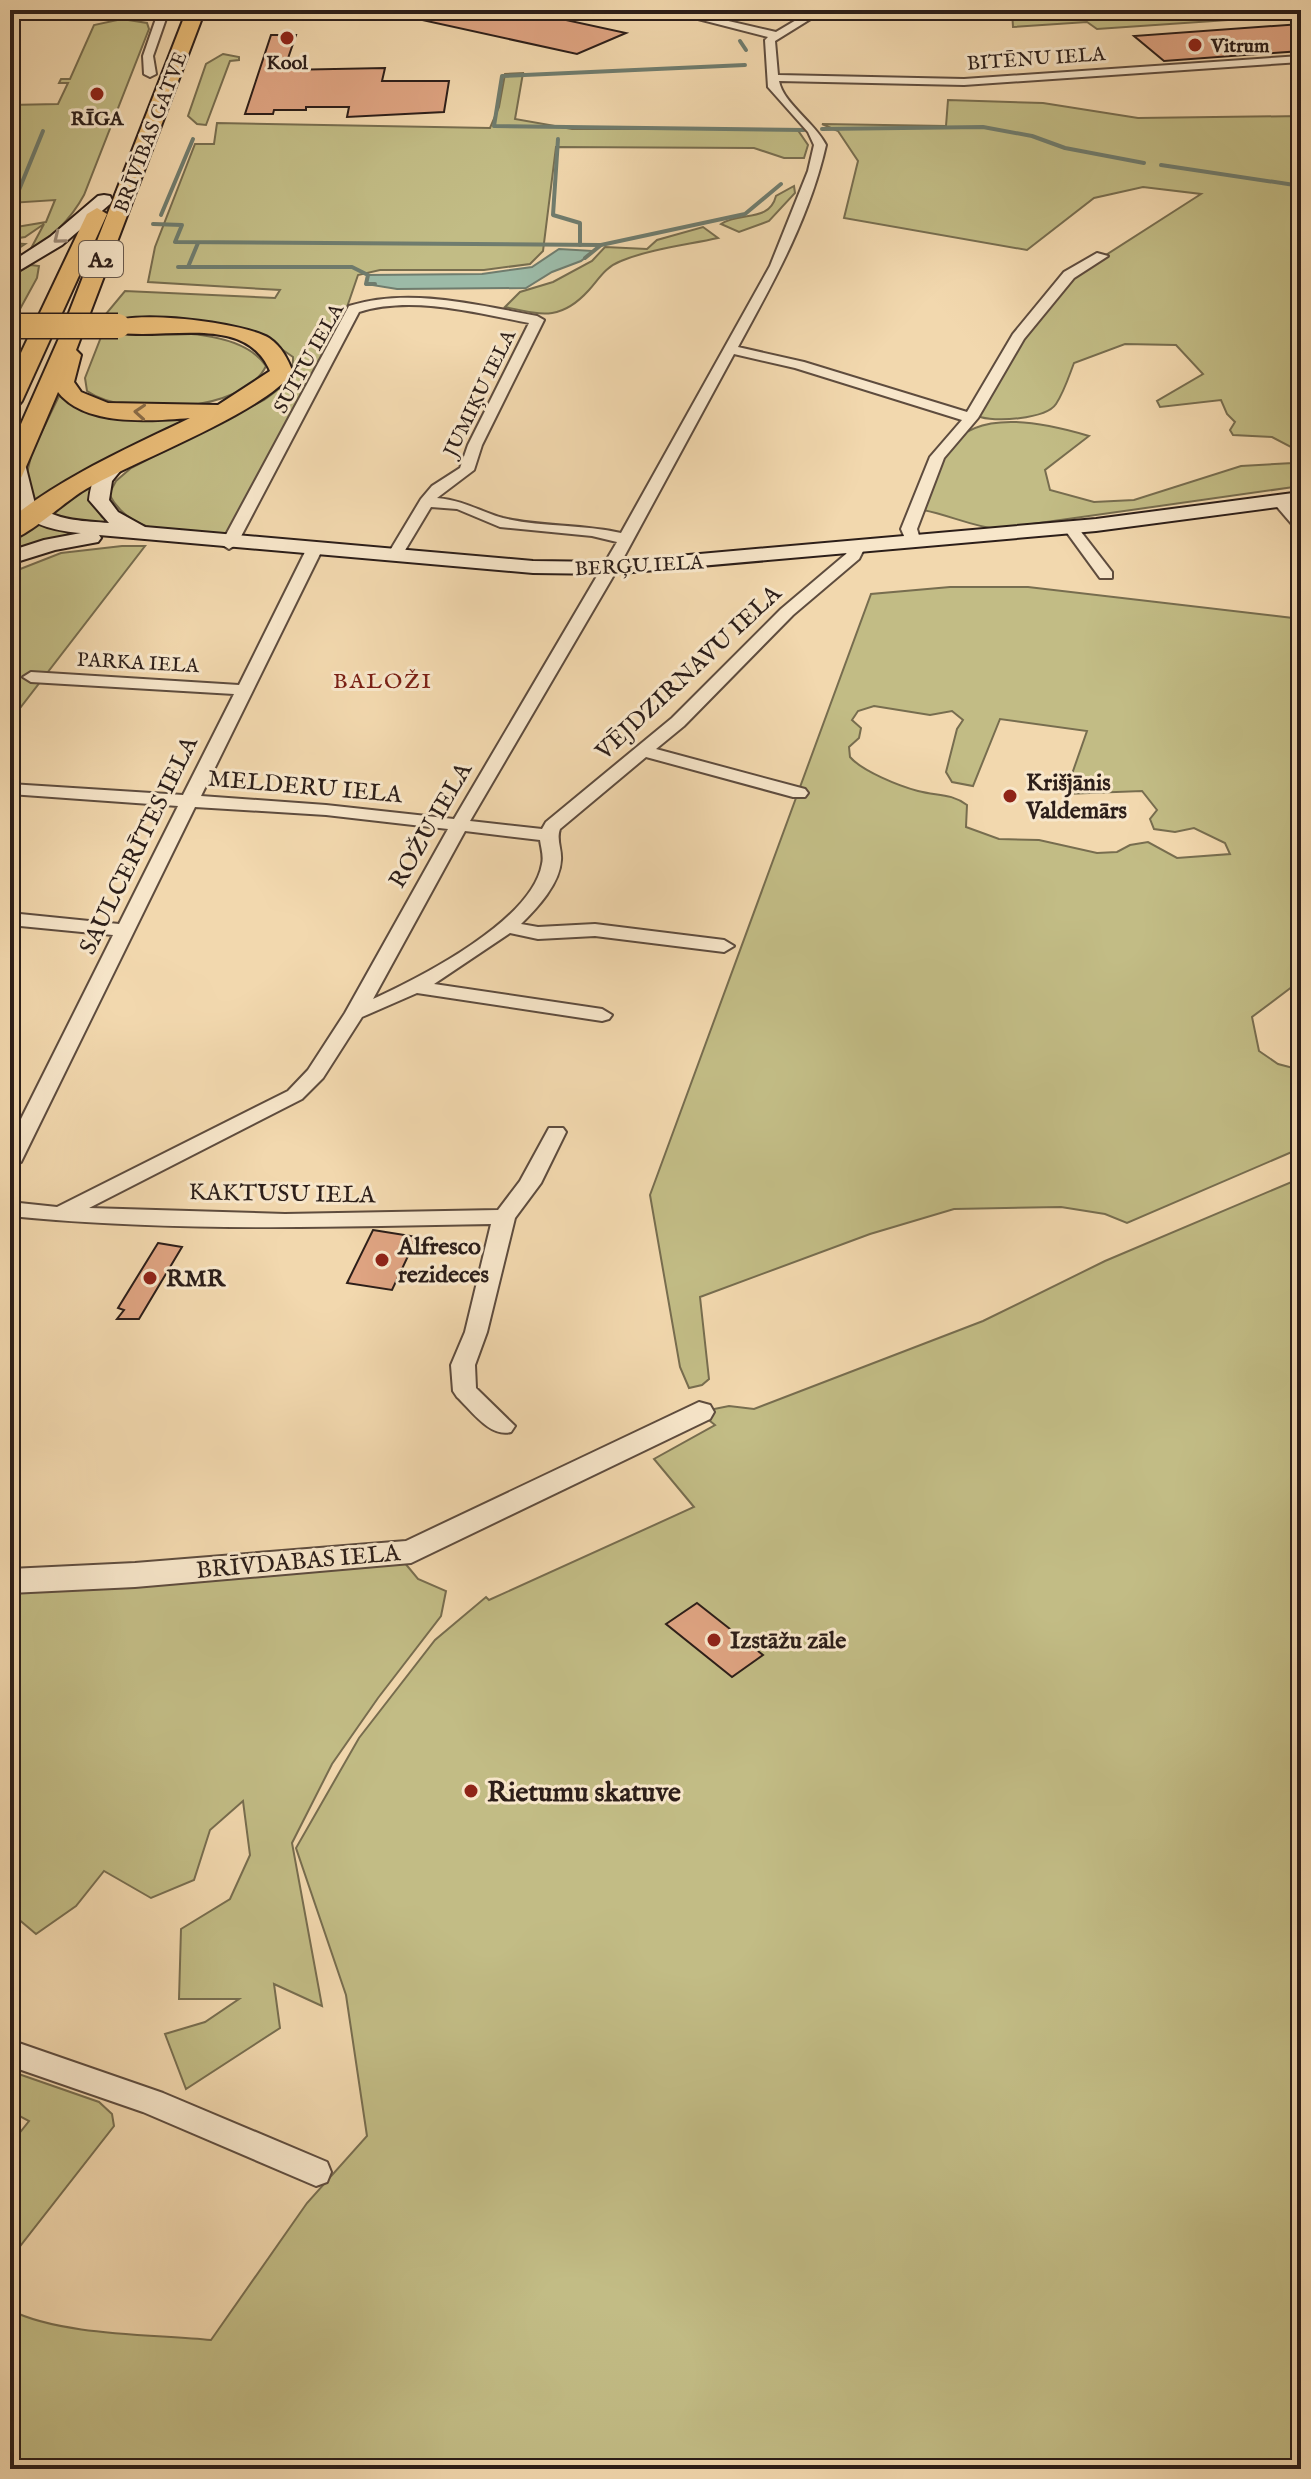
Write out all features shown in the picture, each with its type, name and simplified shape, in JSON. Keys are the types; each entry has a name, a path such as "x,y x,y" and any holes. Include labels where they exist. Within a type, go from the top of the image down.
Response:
{"highway":[{"name":"BRĪVĪBAS GATVE","path":"148,81 176,10"},
{"name":"BRĪVĪBAS GATVE","path":"13,470 71,336 196,10"},
{"name":"BRĪVĪBAS GATVE","path":"10,401 18,373 104,200 134,117"},
{"path":"10,326 118,326 242,333 262,341 280,359 282,372 245,400 115,465 33,512 10,532"},
{"path":"71,336 74,345 62,376 63,384 71,394 87,403 141,413 174,413 245,400"}],"main road":[{"path":"10,271 56,241 104,200"},
{"path":"115,465 102,480 99,500 121,523 145,536"},
{"path":"13,470 20,500 33,512"},
{"name":"BERĢU IELA","path":"33,512 71,526 145,536 533,567 610,568 1070,527 1290,500"},
{"path":"10,558 75,539 145,536"}],"street":[{"path":"148,81 148,56 164,10"},
{"path":"668,10 775,35"},
{"path":"773,78 770,40 820,10"},
{"name":"BITĒNU IELA","path":"773,78 964,82 1301,59"},
{"name":"ROŽU IELA","path":"60,1214 295,1095 316,1074 355,1013 459,825 610,568 776,266 820,145 813,131 781,98 773,78"},
{"path":"913,542 909,529 937,457 974,413 1018,337 1069,275 1102,256"},
{"name":"SUITU IELA","path":"229,544 354,309 364,304 393,301 537,320"},
{"name":"JUMIĶU IELA","path":"396,554 426,502 437,489 467,470 475,445 537,320"},
{"path":"731,348 974,413"},
{"path":"1290,500 1301,526"},
{"path":"426,502 460,505 500,522 592,531 625,539"},
{"path":"1070,527 1106,575"},
{"name":"VĒJDZIRNAVU IELA","path":"547,835 568,812 678,722 787,612 853,556 857,547"},
{"name":"SAULCERĪTES IELA","path":"10,1162 314,550"},
{"name":"PARKA IELA","path":"31,677 243,690"},
{"path":"645,751 799,793"},
{"name":"MELDERU IELA","path":"10,789 326,810 547,835"},
{"path":"355,1013 415,987 507,927 539,891 552,864 547,835"},
{"path":"10,919 125,930"},
{"path":"507,927 538,933 595,930 724,946"},
{"path":"415,987 602,1015"},
{"path":"503,1426 465,1391 463,1365 476,1332 504,1217 530,1183 556,1132"},
{"path":"10,1209 60,1214"},
{"name":"KAKTUSU IELA","path":"60,1214 366,1222 504,1217"},
{"name":"BRĪVDABAS IELA","path":"10,1581 135,1575 411,1552 699,1412"},
{"path":"10,2053 152,2102 316,2172"}],"shaded area":[{"path":"1012,10 1301,10 1301,15 1097,29 1087,22 1013,27"},
{"path":"122,19 147,23 149,29 84,195 66,221 28,254 44,224 25,237 13,239 11,243 25,244 10,254 10,228 46,222 55,200 10,203 10,105 58,104 68,83 59,83 61,79 70,79 94,25"},
{"path":"223,54 239,57 239,60 230,61 206,125 197,124 188,116 206,64"},
{"path":"523,73 515,119 572,129 797,129 808,145 804,158 784,158 754,148 556,147 543,251 530,264 484,270 380,270 358,275 346,310 229,538 162,531 131,519 109,494 116,481 131,468 264,400 285,382 293,365 293,357 258,333 238,329 100,321 125,291 275,298 280,290 148,282 155,247 195,144 214,144 217,123 490,128 499,107 505,74"},
{"path":"948,100 1043,103 1138,118 1301,116 1301,486 997,529 923,510 950,447 978,427 996,423 1035,424 1089,436 1045,470 1050,490 1094,502 1134,500 1241,466 1293,463 1295,449 1272,437 1233,435 1230,430 1235,422 1227,414 1221,400 1160,407 1157,401 1203,374 1176,345 1125,344 1074,363 1056,404 1042,413 1007,419 978,416 1001,370 1070,278 1201,194 1143,187 1094,198 1027,250 844,218 858,161 838,131 822,124 946,126"},
{"path":"794,186 795,193 769,221 739,232 721,224 767,210 776,196"},
{"path":"703,227 718,238 656,250 615,264 579,300 560,311 540,313 505,307 520,292 553,282 592,261 605,247 647,249 657,240"},
{"path":"559,249 594,251 581,261 552,272 526,288 397,289 366,284 368,275 482,274 532,267"},
{"path":"31,265 39,266 37,278 14,320 10,320 10,277"},
{"path":"165,332 213,337 235,343 253,353 266,366 254,382 234,394 210,402 183,406 128,405 105,400 87,391 85,378 101,337 99,333"},
{"path":"59,396 82,407 197,418 34,505 25,482 32,452"},
{"path":"93,480 89,498 102,517 115,526 107,529 40,512"},
{"path":"32,517 84,532 83,536 10,554 10,537"},
{"path":"145,546 10,721 10,573 61,553"},
{"path":"950,587 1028,587 1301,619 1301,980 1252,1017 1259,1051 1278,1064 1301,1070 1301,1148 1127,1223 1105,1214 1061,1207 954,1209 870,1234 700,1297 709,1379 702,1385 689,1388 680,1367 650,1195 871,594","holes":["874,706 930,715 952,711 963,720 957,729 946,772 952,782 973,786 1000,719 1087,731 1065,794 1142,791 1157,810 1150,819 1154,829 1175,832 1194,828 1225,843 1230,854 1177,858 1148,842 1130,845 1117,852 1097,853 1039,840 999,839 966,827 967,805 961,801 891,782 863,768 850,757 849,747 859,738 861,728 852,720 858,711"]},
{"path":"1301,1178 1301,2469 10,2469 10,2310 31,2319 81,2329 211,2340 307,2203 367,2136 346,1995 296,1848 359,1738 435,1640 486,1597 489,1600 694,1507 654,1459 715,1425 699,1412 729,1406 754,1409 983,1321 1105,1261"},
{"path":"404,1562 418,1579 446,1591 441,1616 332,1764 292,1843 322,2006 274,1984 280,2028 186,2089 165,2034 205,2022 239,1999 179,1999 181,1929 230,1899 250,1855 243,1801 210,1830 194,1880 151,1898 104,1871 76,1906 36,1934 10,1912 10,1871 18,1861 15,1820 10,1819 10,1587"},
{"path":"10,2071 99,2102 112,2114 114,2126 10,2259 10,2145 29,2121 10,2111"}],"building":[{"path":"414,10 520,10 626,33 577,54 413,18"},
{"name":"Vitrum","path":"1301,24 1301,51 1164,61 1134,36"},
{"path":"271,35 296,35 284,70 385,68 382,81 449,81 444,112 347,117 349,107 306,107 306,110 274,110 273,114 245,114"},
{"name":"Alfresco rezideces","path":"373,1230 417,1237 392,1290 347,1283"},
{"name":"RMR","path":"158,1243 182,1247 139,1319 117,1319 124,1310 118,1308"},
{"name":"Izstāžu zāle","path":"697,1603 763,1655 732,1677 666,1624"}],"waterway":[{"path":"740,41 746,50"},
{"path":"745,65 502,76 494,126 804,130"},
{"path":"822,129 983,127 1032,136 1065,148 1144,163"},
{"path":"10,212 43,131"},
{"path":"161,215 193,139"},
{"path":"558,139 553,215 580,223 580,245"},
{"path":"1161,165 1301,186"},
{"path":"585,258 601,245 745,214 781,184"},
{"path":"153,224 182,225 175,242 580,245"},
{"path":"188,267 198,243"},
{"path":"580,245 600,245"},
{"path":"178,267 188,267"},
{"path":"188,267 352,267 368,275 366,284 375,284"}],"place":[{"name":"Kool","path":"287,38"},
{"name":"Vitrum","path":"1195,45"},
{"name":"RĪGA","path":"97,94"},
{"name":"Krišjānis Valdemārs","path":"1010,796"},
{"name":"Alfresco rezideces","path":"382,1260"},
{"name":"RMR","path":"150,1278"},
{"name":"Izstāžu zāle","path":"714,1640"},
{"name":"Rietumu skatuve","path":"471,1791"}],"district":[{"name":"BALOŽI","path":"383,680"}]}
